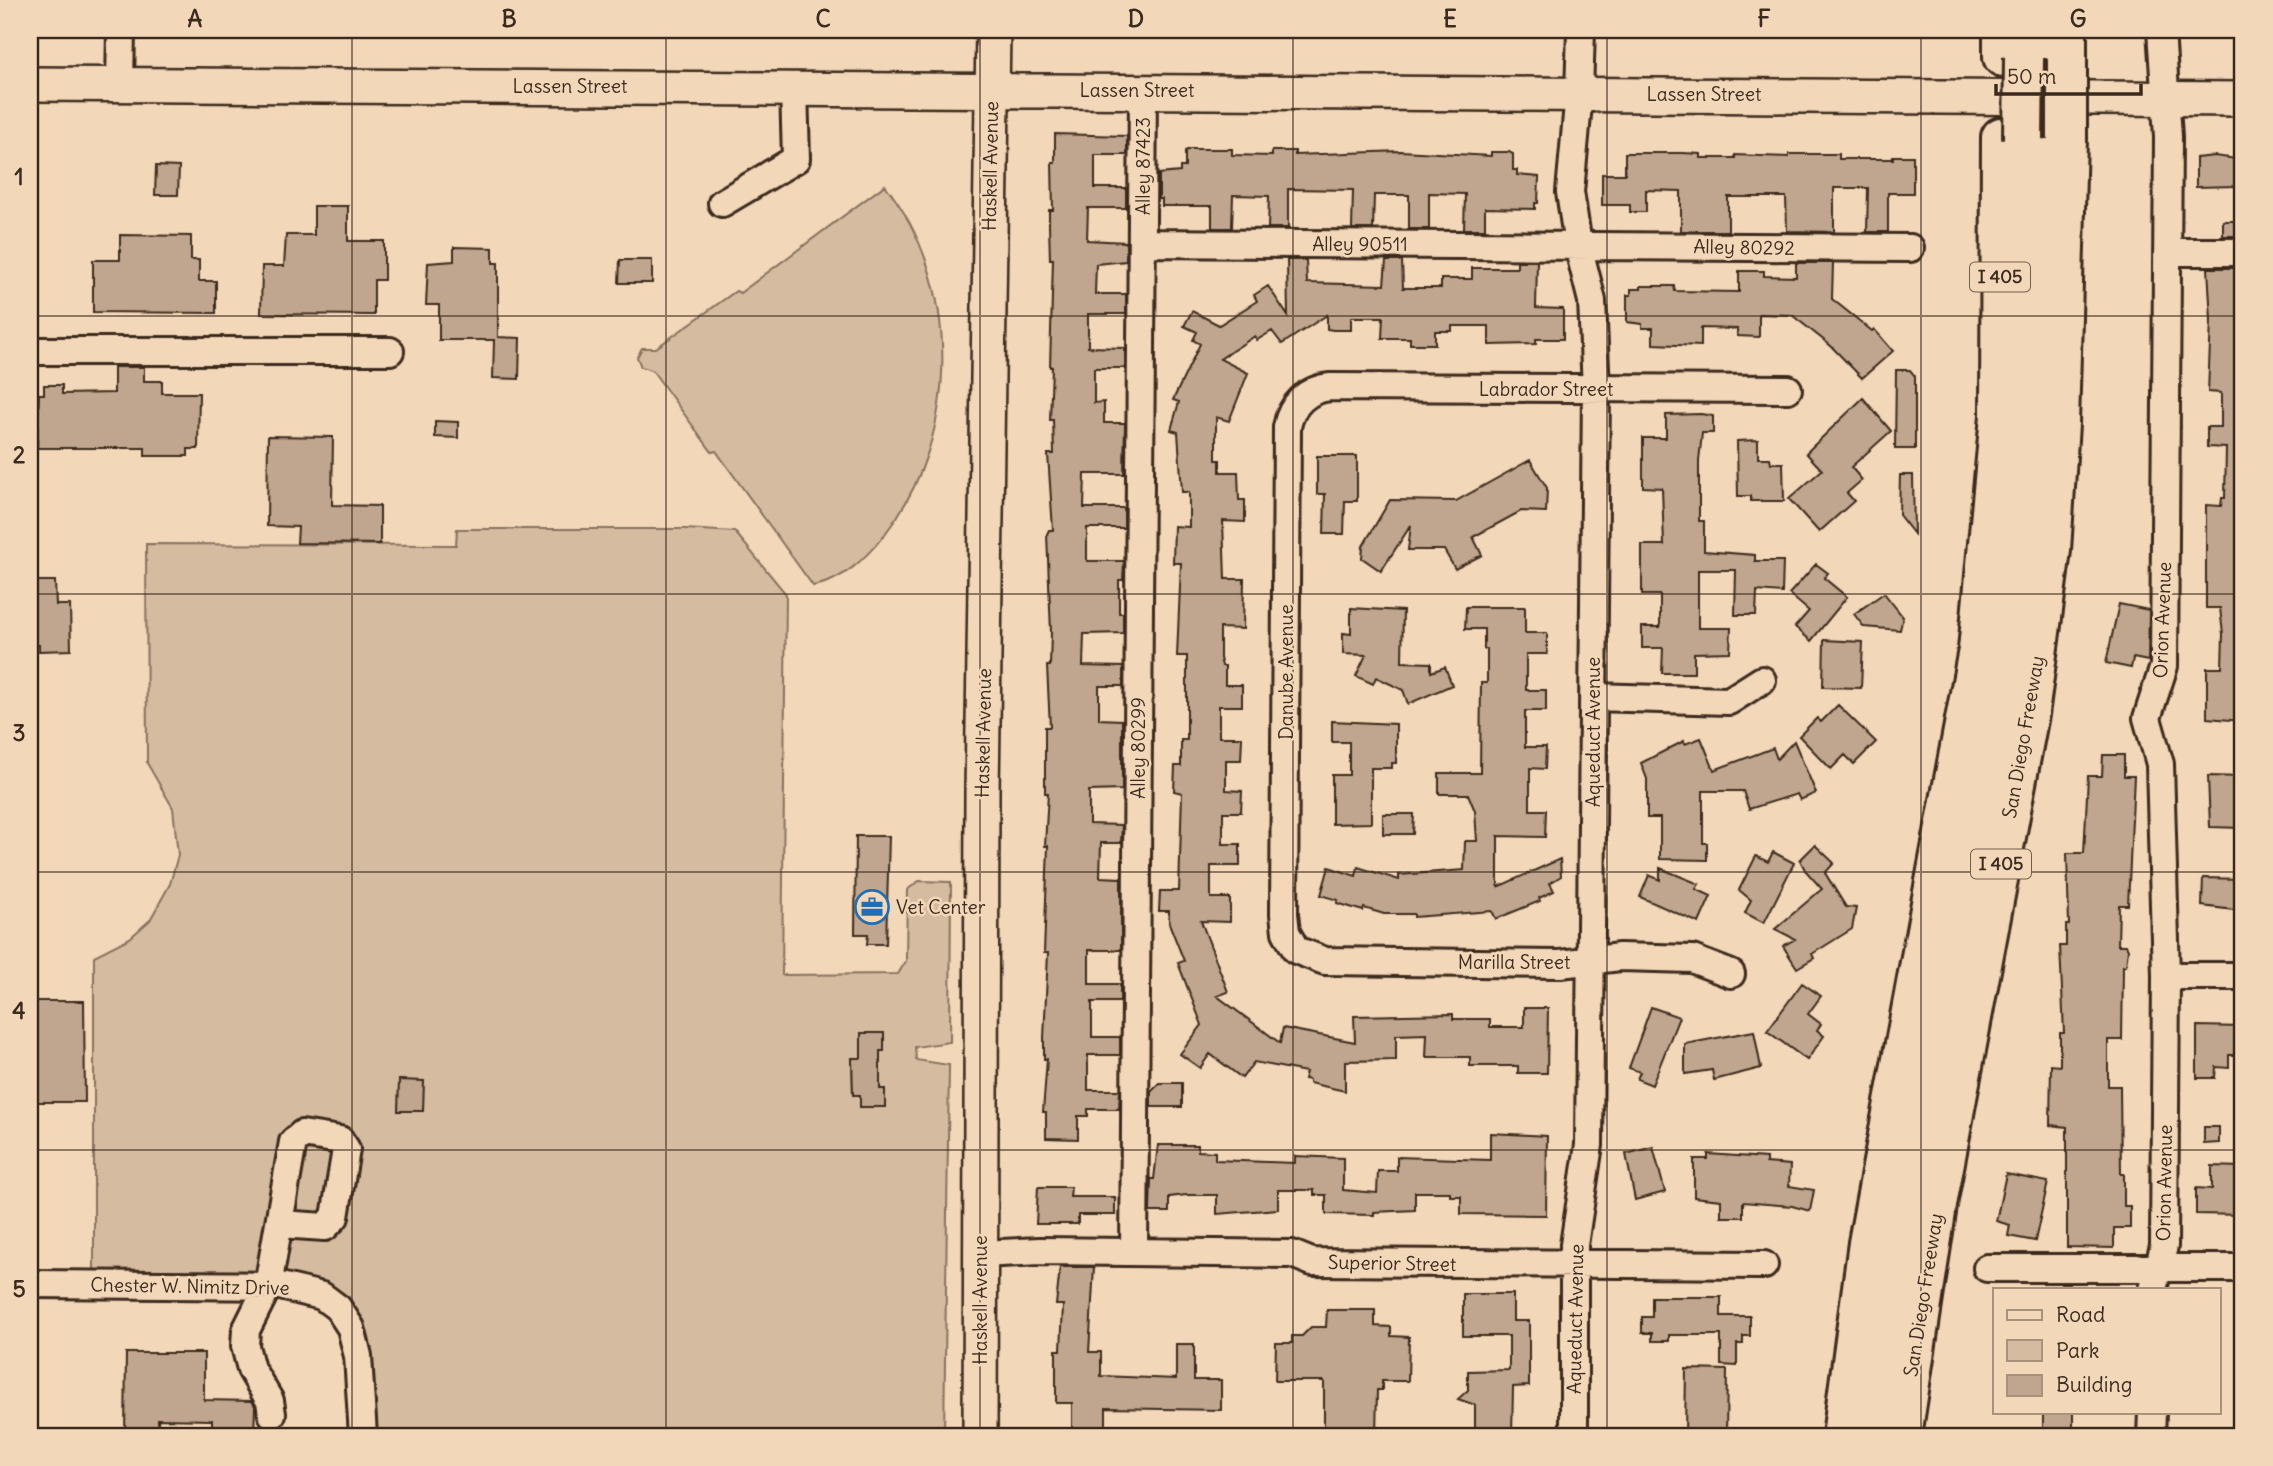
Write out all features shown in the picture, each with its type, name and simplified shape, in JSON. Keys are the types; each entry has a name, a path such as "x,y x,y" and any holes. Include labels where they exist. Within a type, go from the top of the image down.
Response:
{"highway":[{"name":"San Diego Freeway","path":"1842,1436 1868,1243 1978,650 2000,416 2032,138 2033,44"},
{"name":"San Diego Freeway","path":"1902,1436 1938,1199 2029,714 2051,550 2059,424 2032,138 2033,44"},
{"path":"1861,1436 1883,1268 1998,657 2012,529 2032,138"},
{"path":"1876,1436 1902,1242 1987,789 2022,557 2032,426 2032,138"}],"main road":[{"name":"Haskell Avenue","path":"979,1436 990,89 993,30"},
{"name":"Lassen Street","path":"30,84 2165,96 2243,99"}],"street":[{"path":"120,84 121,30"},
{"name":"Aqueduct Avenue","path":"1574,1436 1574,1245 1589,1145 1596,389 1592,301 1578,245 1569,176 1579,93 1581,30"},
{"name":"Orion Avenue","path":"2156,1279 2164,1246 2166,976 2160,764 2147,718 2164,666 2168,137 2161,30"},
{"path":"722,203 796,159 794,88"},
{"name":"Alley 87423","path":"1142,243 1143,90"},
{"name":"Alley 90511","path":"1142,243 1578,245"},
{"name":"Alley 80299","path":"1134,1252 1142,243"},
{"name":"Alley 80292","path":"1578,245 1909,248"},
{"path":"2168,252 2243,252"},
{"path":"33,351 390,351"},
{"name":"Labrador Street","path":"1305,396 1330,387 1788,389"},
{"name":"Danube Avenue","path":"1296,950 1286,932 1284,914 1287,427 1294,408 1305,396"},
{"path":"1593,697 1729,701 1762,680"},
{"name":"Marilla Street","path":"1296,950 1325,961 1560,964 1620,957 1692,959 1731,974"},
{"path":"2166,976 2243,976"},
{"path":"272,1413 270,1401 251,1369 245,1346 246,1330 268,1286 280,1224"},
{"name":"Superior Street","path":"981,1254 1292,1254 1312,1262 1574,1266 1764,1265"},
{"path":"1987,1268 2156,1279 2243,1268"},
{"name":"Chester W. Nimitz Drive","path":"30,1284 268,1286 302,1289 322,1296 338,1308 351,1328 358,1356 363,1436"},
{"path":"2151,1414 2151,1436"}],"green space":[{"path":"885,185 910,224 928,267 939,313 942,360 939,406 928,452 910,495 885,534 870,552 844,574 813,586 716,451 712,452 652,370 641,367 637,357 642,348 656,348 736,291 740,293"},
{"path":"457,529 685,529 735,532 786,594 782,975 898,974 906,961 907,890 919,881 951,882 950,1042 915,1047 916,1060 949,1065 944,1436 374,1436 339,1297 94,1275 94,956 130,938 150,920 170,884 178,855 173,808 147,763 146,544 456,545","holes":["861,1034 884,1034 884,1050 880,1051 880,1089 885,1090 885,1106 861,1107 860,1095 853,1095 852,1059 861,1058"]}],"building":[{"path":"1055,134 1127,136 1127,155 1095,155 1095,188 1126,188 1126,208 1088,208 1087,240 1126,242 1126,261 1096,264 1095,294 1126,294 1126,314 1088,314 1088,347 1125,348 1125,368 1094,368 1094,403 1104,402 1104,423 1125,423 1124,474 1085,474 1084,508 1124,508 1124,528 1087,528 1087,561 1124,561 1123,580 1119,580 1119,613 1123,613 1123,633 1084,634 1083,666 1123,667 1123,686 1099,686 1099,719 1122,720 1122,790 1089,791 1089,824 1122,825 1121,843 1101,843 1100,877 1121,878 1121,950 1089,950 1089,984 1120,984 1120,1002 1092,1002 1092,1037 1120,1037 1120,1055 1088,1055 1088,1090 1120,1090 1119,1109 1088,1109 1088,1116 1078,1116 1078,1139 1046,1138 1046,1112 1043,1112 1047,1059 1044,1059 1044,1038 1048,953 1044,953 1048,846 1045,846 1048,793 1045,793 1045,727 1050,727 1047,666 1050,666 1051,632 1047,534 1049,530 1053,530 1048,454 1054,454 1053,420 1050,420 1053,259 1050,259 1049,210 1053,210 1052,162 1055,162"},
{"path":"1232,149 1232,155 1272,156 1272,151 1295,151 1295,155 1401,151 1491,156 1491,152 1509,152 1513,154 1513,170 1517,170 1517,175 1539,177 1538,203 1535,203 1535,209 1485,208 1485,229 1464,229 1465,194 1429,193 1429,229 1409,229 1409,195 1374,195 1373,229 1352,229 1353,190 1288,189 1288,228 1268,228 1269,196 1233,195 1232,228 1212,228 1212,206 1162,206 1162,199 1159,199 1159,174 1180,172 1180,167 1185,167 1185,151"},
{"path":"1625,153 1701,154 1701,158 1735,158 1735,155 1789,157 1789,154 1839,154 1839,159 1893,159 1893,156 1913,156 1913,193 1888,193 1888,232 1867,232 1868,188 1834,188 1834,232 1787,231 1786,197 1728,197 1728,231 1681,231 1681,191 1646,190 1646,212 1630,212 1630,205 1602,205 1602,174 1625,174"},
{"path":"2215,156 2237,159 2236,186 2196,187 2196,158"},
{"path":"156,166 179,167 178,195 155,195"},
{"path":"314,206 348,206 348,241 384,241 384,280 374,280 374,315 261,314 262,266 284,266 286,235 314,235"},
{"path":"2223,221 2241,221 2241,236 2223,236"},
{"path":"120,235 191,236 191,260 199,260 199,281 216,281 216,313 93,312 93,260 120,260"},
{"path":"454,247 493,248 493,263 498,263 498,337 520,338 519,379 493,378 494,340 439,340 439,305 426,305 428,263 454,261"},
{"path":"620,260 652,260 652,283 619,283"},
{"path":"1287,260 1306,260 1307,283 1384,285 1386,261 1402,261 1403,288 1441,288 1441,279 1472,279 1472,268 1517,268 1517,261 1537,261 1536,308 1563,309 1563,339 1536,339 1536,344 1489,345 1489,326 1452,326 1452,331 1435,331 1435,344 1410,344 1410,338 1382,338 1383,317 1351,317 1351,330 1333,330 1327,329 1327,315 1282,344 1272,331 1257,340 1255,336 1220,359 1248,373 1229,421 1216,417 1216,460 1220,460 1220,472 1238,472 1239,500 1245,500 1245,522 1223,521 1225,579 1244,579 1243,629 1220,628 1220,658 1222,666 1225,666 1225,685 1242,685 1242,706 1219,706 1219,737 1242,737 1241,760 1226,760 1226,790 1242,791 1241,812 1223,812 1223,844 1240,844 1240,866 1211,866 1211,898 1230,898 1230,922 1201,921 1228,992 1217,996 1280,1043 1283,1028 1355,1042 1354,1016 1453,1014 1453,1019 1490,1019 1490,1027 1524,1027 1524,1008 1548,1008 1547,1073 1518,1073 1518,1066 1470,1066 1470,1057 1426,1057 1427,1034 1396,1035 1396,1060 1345,1061 1345,1091 1309,1083 1309,1080 1304,1079 1306,1072 1254,1062 1242,1078 1210,1054 1200,1068 1180,1054 1202,1025 1178,963 1184,961 1169,923 1169,911 1159,911 1160,891 1179,891 1182,793 1174,791 1175,766 1181,766 1181,740 1187,740 1187,656 1177,656 1181,563 1173,563 1174,526 1189,527 1189,492 1182,492 1178,432 1171,430 1179,402 1173,400 1200,344 1193,340 1197,332 1184,326 1192,311 1219,325 1257,301 1254,295 1268,286 1288,316"},
{"path":"1796,263 1833,263 1832,299 1872,331 1874,329 1893,351 1862,378 1831,346 1792,315 1759,314 1759,337 1737,336 1737,329 1701,328 1701,346 1653,344 1653,328 1642,328 1642,324 1627,322 1627,295 1631,295 1631,289 1641,289 1641,286 1674,286 1675,291 1739,292 1739,271 1764,271 1764,276 1796,277"},
{"path":"2208,268 2243,268 2243,555 2236,555 2236,594 2243,594 2243,721 2207,718 2207,668 2222,668 2223,634 2220,608 2206,608 2206,505 2221,506 2222,498 2225,498 2226,448 2207,447 2207,427 2221,427 2221,393 2208,392 2211,320"},
{"path":"114,367 144,367 144,381 162,381 162,393 199,393 198,449 188,449 188,456 145,456 145,448 37,448 39,394 44,394 44,385 62,385 62,394 114,393"},
{"path":"1896,370 1910,370 1915,376 1915,449 1895,449"},
{"path":"1863,398 1891,431 1851,467 1862,480 1847,493 1854,501 1819,532 1789,499 1822,470 1806,453"},
{"path":"1666,415 1713,416 1713,433 1702,433 1699,461 1699,521 1704,521 1704,551 1755,555 1755,561 1783,561 1782,593 1757,591 1756,615 1735,615 1736,570 1698,570 1698,628 1731,628 1730,652 1694,653 1694,673 1662,673 1663,648 1642,648 1642,627 1660,627 1660,595 1642,595 1642,545 1664,545 1662,488 1643,487 1643,438 1666,438"},
{"path":"435,421 458,422 458,438 435,437"},
{"path":"268,436 333,437 332,505 380,506 380,544 297,543 298,527 267,526"},
{"path":"1758,440 1758,458 1770,458 1771,463 1783,463 1784,501 1751,501 1751,496 1738,496 1737,441"},
{"path":"1317,456 1357,456 1357,501 1345,501 1344,534 1324,534 1325,494 1317,494"},
{"path":"1530,460 1547,488 1546,512 1521,511 1473,537 1482,555 1455,569 1444,550 1408,550 1411,525 1381,571 1362,558 1363,546 1390,500 1456,501"},
{"path":"1900,475 1913,475 1914,534 1899,515"},
{"path":"1816,564 1828,573 1824,578 1847,597 1811,641 1795,627 1809,611 1789,594"},
{"path":"30,581 55,581 56,605 70,605 71,650 39,651 39,645 30,645"},
{"path":"1884,593 1903,617 1900,630 1864,627 1854,614"},
{"path":"2119,604 2149,610 2148,661 2133,658 2131,668 2106,663"},
{"path":"1466,607 1525,607 1525,633 1547,633 1547,654 1526,654 1526,690 1546,690 1546,711 1525,711 1525,747 1546,747 1545,769 1530,768 1530,810 1546,810 1545,837 1498,836 1498,887 1560,859 1561,876 1550,883 1554,891 1539,898 1540,901 1496,919 1492,911 1414,917 1414,914 1384,914 1364,908 1363,911 1337,903 1338,900 1321,895 1329,867 1356,876 1358,867 1399,880 1399,875 1464,870 1465,841 1477,841 1475,811 1468,794 1439,794 1439,773 1480,773 1481,683 1487,683 1487,649 1484,649 1484,629 1465,629"},
{"path":"1351,608 1403,611 1402,662 1431,663 1431,672 1445,667 1452,685 1408,704 1403,690 1376,677 1373,684 1356,676 1366,655 1343,654 1343,633 1351,634"},
{"path":"1824,640 1863,642 1861,688 1823,687"},
{"path":"1838,705 1876,742 1854,764 1845,755 1831,769 1799,736 1817,718 1821,722"},
{"path":"1332,721 1396,724 1396,763 1392,763 1392,768 1371,768 1371,823 1332,824 1332,775 1349,775 1349,742 1332,742"},
{"path":"1701,738 1714,770 1773,748 1777,759 1794,741 1816,793 1800,800 1797,794 1749,809 1743,791 1703,791 1703,843 1707,843 1707,860 1660,859 1660,818 1647,818 1647,779 1641,763 1684,741 1685,744"},
{"path":"2103,755 2124,755 2124,776 2134,776 2128,905 2119,905 2118,945 2126,945 2128,949 2126,966 2123,966 2122,1040 2108,1040 2108,1086 2120,1086 2121,1174 2124,1174 2124,1206 2130,1206 2130,1228 2114,1228 2114,1248 2067,1247 2067,1127 2050,1125 2051,1065 2060,1066 2060,1033 2064,1033 2060,946 2066,946 2066,925 2069,925 2067,853 2084,853 2088,776 2102,776"},
{"path":"2208,776 2243,777 2243,828 2210,827"},
{"path":"1383,814 1414,814 1413,834 1383,834"},
{"name":"Vet Center","path":"856,836 889,836 886,944 867,944 868,934 855,934"},
{"path":"1815,845 1834,863 1825,873 1846,907 1856,908 1852,929 1812,954 1814,958 1797,968 1783,946 1795,939 1775,929 1822,889 1800,860"},
{"path":"1773,852 1794,863 1764,923 1745,913 1751,900 1739,890 1756,856 1768,862"},
{"path":"1660,868 1699,884 1696,889 1711,896 1699,923 1640,897 1649,875 1660,880"},
{"path":"2203,878 2243,879 2243,911 2202,906"},
{"path":"1802,983 1821,996 1808,1014 1821,1024 1817,1030 1824,1036 1807,1060 1767,1031"},
{"path":"30,1001 84,1001 85,1102 30,1102"},
{"path":"1651,1007 1679,1017 1652,1085 1637,1079 1640,1072 1629,1068"},
{"path":"2197,1026 2243,1027 2243,1055 2229,1055 2229,1068 2216,1067 2215,1078 2197,1078"},
{"path":"1754,1031 1761,1068 1714,1080 1712,1070 1685,1074 1685,1044"},
{"path":"861,1033 884,1033 884,1051 880,1051 880,1089 885,1089 885,1107 860,1107 860,1095 853,1095 852,1058 861,1058"},
{"path":"399,1080 424,1081 423,1111 398,1111"},
{"path":"1159,1083 1182,1083 1182,1107 1151,1107 1151,1091"},
{"path":"2204,1127 2219,1127 2219,1143 2204,1144"},
{"path":"1490,1133 1547,1136 1546,1215 1461,1214 1461,1196 1450,1196 1450,1192 1415,1192 1415,1210 1374,1212 1374,1215 1326,1214 1326,1195 1314,1195 1314,1190 1278,1190 1278,1209 1217,1214 1217,1195 1187,1195 1169,1197 1169,1212 1150,1212 1151,1179 1154,1179 1158,1145 1198,1145 1198,1151 1215,1152 1215,1160 1295,1163 1295,1156 1343,1158 1343,1190 1377,1193 1378,1171 1397,1171 1397,1157 1490,1160"},
{"path":"1653,1147 1665,1192 1635,1200 1626,1154"},
{"path":"1708,1154 1766,1158 1766,1163 1790,1165 1789,1186 1814,1190 1810,1211 1792,1206 1743,1202 1743,1217 1721,1217 1721,1200 1694,1197 1694,1159 1708,1159"},
{"path":"2212,1166 2240,1167 2243,1215 2196,1214 2196,1188 2212,1189"},
{"path":"2006,1174 2048,1182 2035,1241 2008,1236 2010,1225 1996,1221"},
{"path":"1038,1187 1071,1187 1070,1197 1115,1197 1115,1215 1078,1215 1078,1224 1036,1224"},
{"path":"1060,1267 1094,1267 1089,1352 1101,1352 1101,1376 1176,1379 1176,1344 1194,1344 1194,1380 1221,1380 1221,1410 1106,1408 1106,1436 1072,1436 1072,1403 1056,1403 1056,1350 1061,1350 1063,1305 1056,1305"},
{"path":"1463,1294 1513,1294 1513,1321 1529,1321 1529,1386 1513,1387 1512,1436 1475,1436 1475,1405 1458,1399 1468,1390 1468,1371 1509,1370 1509,1336 1463,1336"},
{"path":"1652,1297 1721,1297 1721,1316 1750,1316 1750,1336 1743,1336 1743,1344 1737,1344 1737,1366 1721,1365 1721,1335 1669,1335 1669,1341 1652,1341 1652,1333 1642,1333 1642,1317 1652,1317"},
{"path":"1327,1310 1375,1310 1375,1326 1391,1327 1391,1336 1409,1337 1408,1381 1382,1381 1382,1390 1377,1390 1376,1436 1324,1436 1324,1381 1275,1381 1276,1343 1292,1343 1292,1336 1302,1336 1311,1327 1326,1327"},
{"path":"126,1353 204,1353 204,1400 252,1401 255,1406 254,1436 212,1436 212,1420 158,1419 159,1436 125,1436"},
{"path":"1686,1369 1727,1370 1726,1436 1685,1436"},
{"path":"2043,1414 2073,1414 2073,1436 2043,1436"}],"place":[{"name":"Vet Center","path":"872,907"}]}
